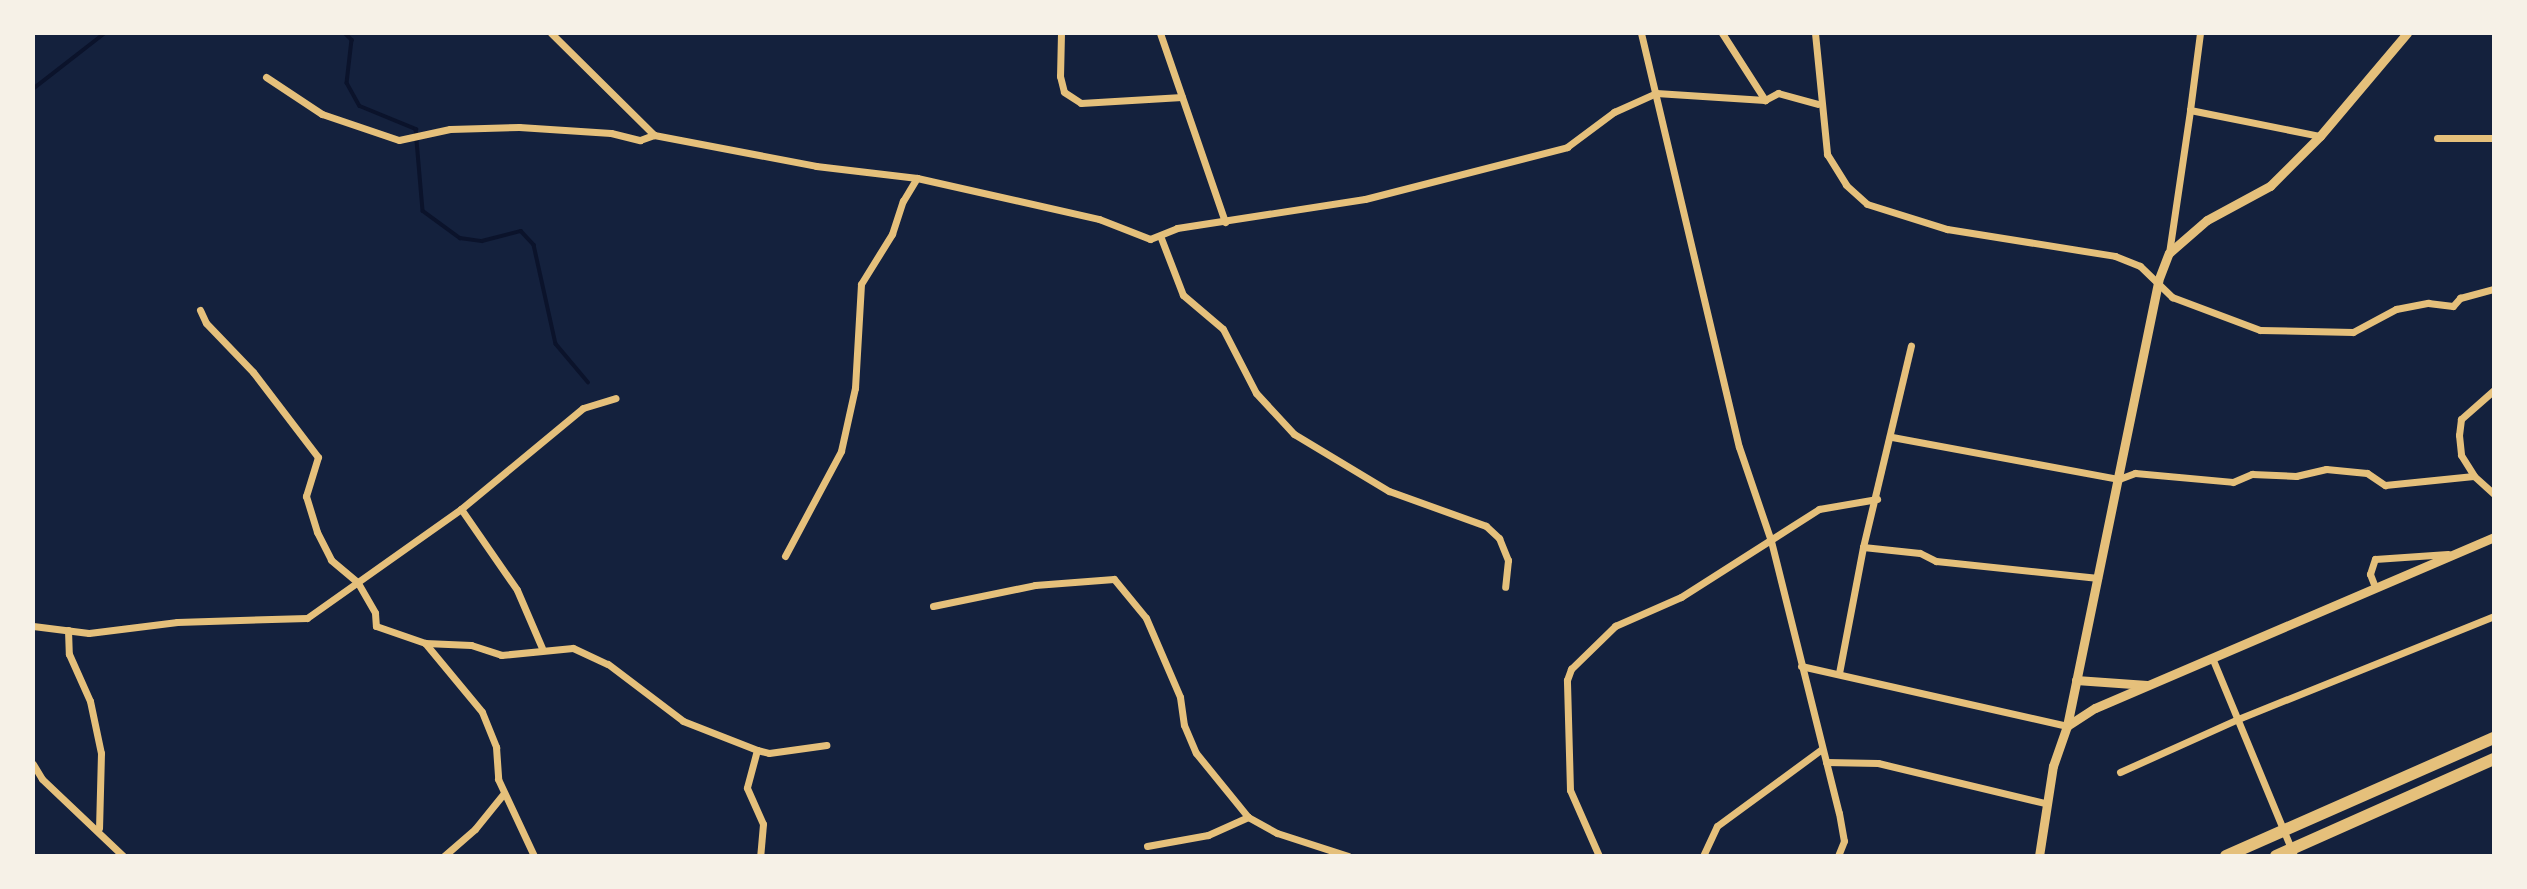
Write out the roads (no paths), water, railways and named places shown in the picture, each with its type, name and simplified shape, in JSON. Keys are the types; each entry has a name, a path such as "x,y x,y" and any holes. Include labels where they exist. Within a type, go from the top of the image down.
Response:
{"highway":[{"path":"2226,856 2494,738"},
{"path":"2276,856 2292,853 2494,759"}],"street":[{"path":"551,33 654,135 816,166 917,178 1099,219 1141,237 1161,238 1177,228 1365,199 1567,148 1614,112 1656,93 1765,100 1778,93 1818,104"},
{"path":"1061,33 1064,92 1081,103 1182,97"},
{"path":"1160,33 1225,222"},
{"path":"1641,33 1739,447 1771,541 1826,762 1844,841 1838,856"},
{"path":"1722,33 1765,100"},
{"path":"1815,33 1818,104 1826,154 1846,185 1867,204 1947,229 2115,256 2140,266 2172,297 2260,330 2353,332 2396,309 2428,303 2453,306 2460,298 2494,289"},
{"path":"2039,856 2045,803 2067,726 2158,281 2169,253 2200,33"},
{"path":"2169,253 2207,220 2270,186 2320,136 2407,33"},
{"path":"266,77 322,114 399,140 450,129 507,127 611,133 640,141 654,135"},
{"path":"2190,110 2320,136"},
{"path":"2437,138 2494,138"},
{"path":"785,556 841,451 855,388 861,284 892,234 903,201 917,178"},
{"path":"1161,238 1183,295 1223,329 1256,393 1294,434 1389,491 1486,526 1499,538 1507,561 1505,587"},
{"path":"200,310 206,324 253,372 318,457 307,503 329,558 358,583 375,613 376,626 425,643 471,645 501,654 542,648 573,649 603,660 683,722 769,753 826,745"},
{"path":"1839,673 1863,547 1892,437 1911,346"},
{"path":"2494,390 2462,419 2460,455 2474,475 2494,494"},
{"path":"33,626 89,633 281,616 307,618 461,509 583,408 614,398"},
{"path":"1892,437 2119,479 2135,473 2233,482 2252,474 2296,477 2326,469 2367,473 2385,485 2474,475"},
{"path":"1599,856 1570,790 1567,680 1571,669 1615,626 1681,597 1819,509 1877,499"},
{"path":"461,509 517,590 542,648"},
{"path":"1801,666 2067,726 2095,708 2213,660 2448,554 2494,537"},
{"path":"1863,547 1920,553 1936,561 2098,578"},
{"path":"2375,587 2370,574 2375,559 2448,554"},
{"path":"933,606 980,600 1035,585 1114,579 1146,618 1180,697 1184,725 1196,753 1248,817 1277,833 1348,856"},
{"path":"2120,772 2238,719 2494,616"},
{"path":"68,630 69,654 90,701 101,753 99,828"},
{"path":"425,643 482,712 496,747 498,779 534,856"},
{"path":"2213,660 2292,853"},
{"path":"2076,680 2150,685"},
{"path":"1703,856 1717,826 1822,749"},
{"path":"757,750 747,788 763,824 760,856"},
{"path":"1826,762 1878,763 2045,803"},
{"path":"33,764 89,825 99,828 123,856"},
{"path":"444,856 475,829 504,793"},
{"path":"1147,846 1208,835 1248,817"}],"waterway":[{"path":"33,89 105,33"},
{"path":"345,33 352,40 347,83 360,106 416,129 423,211 460,238 482,241 521,231 534,245 556,344 588,382"}]}
